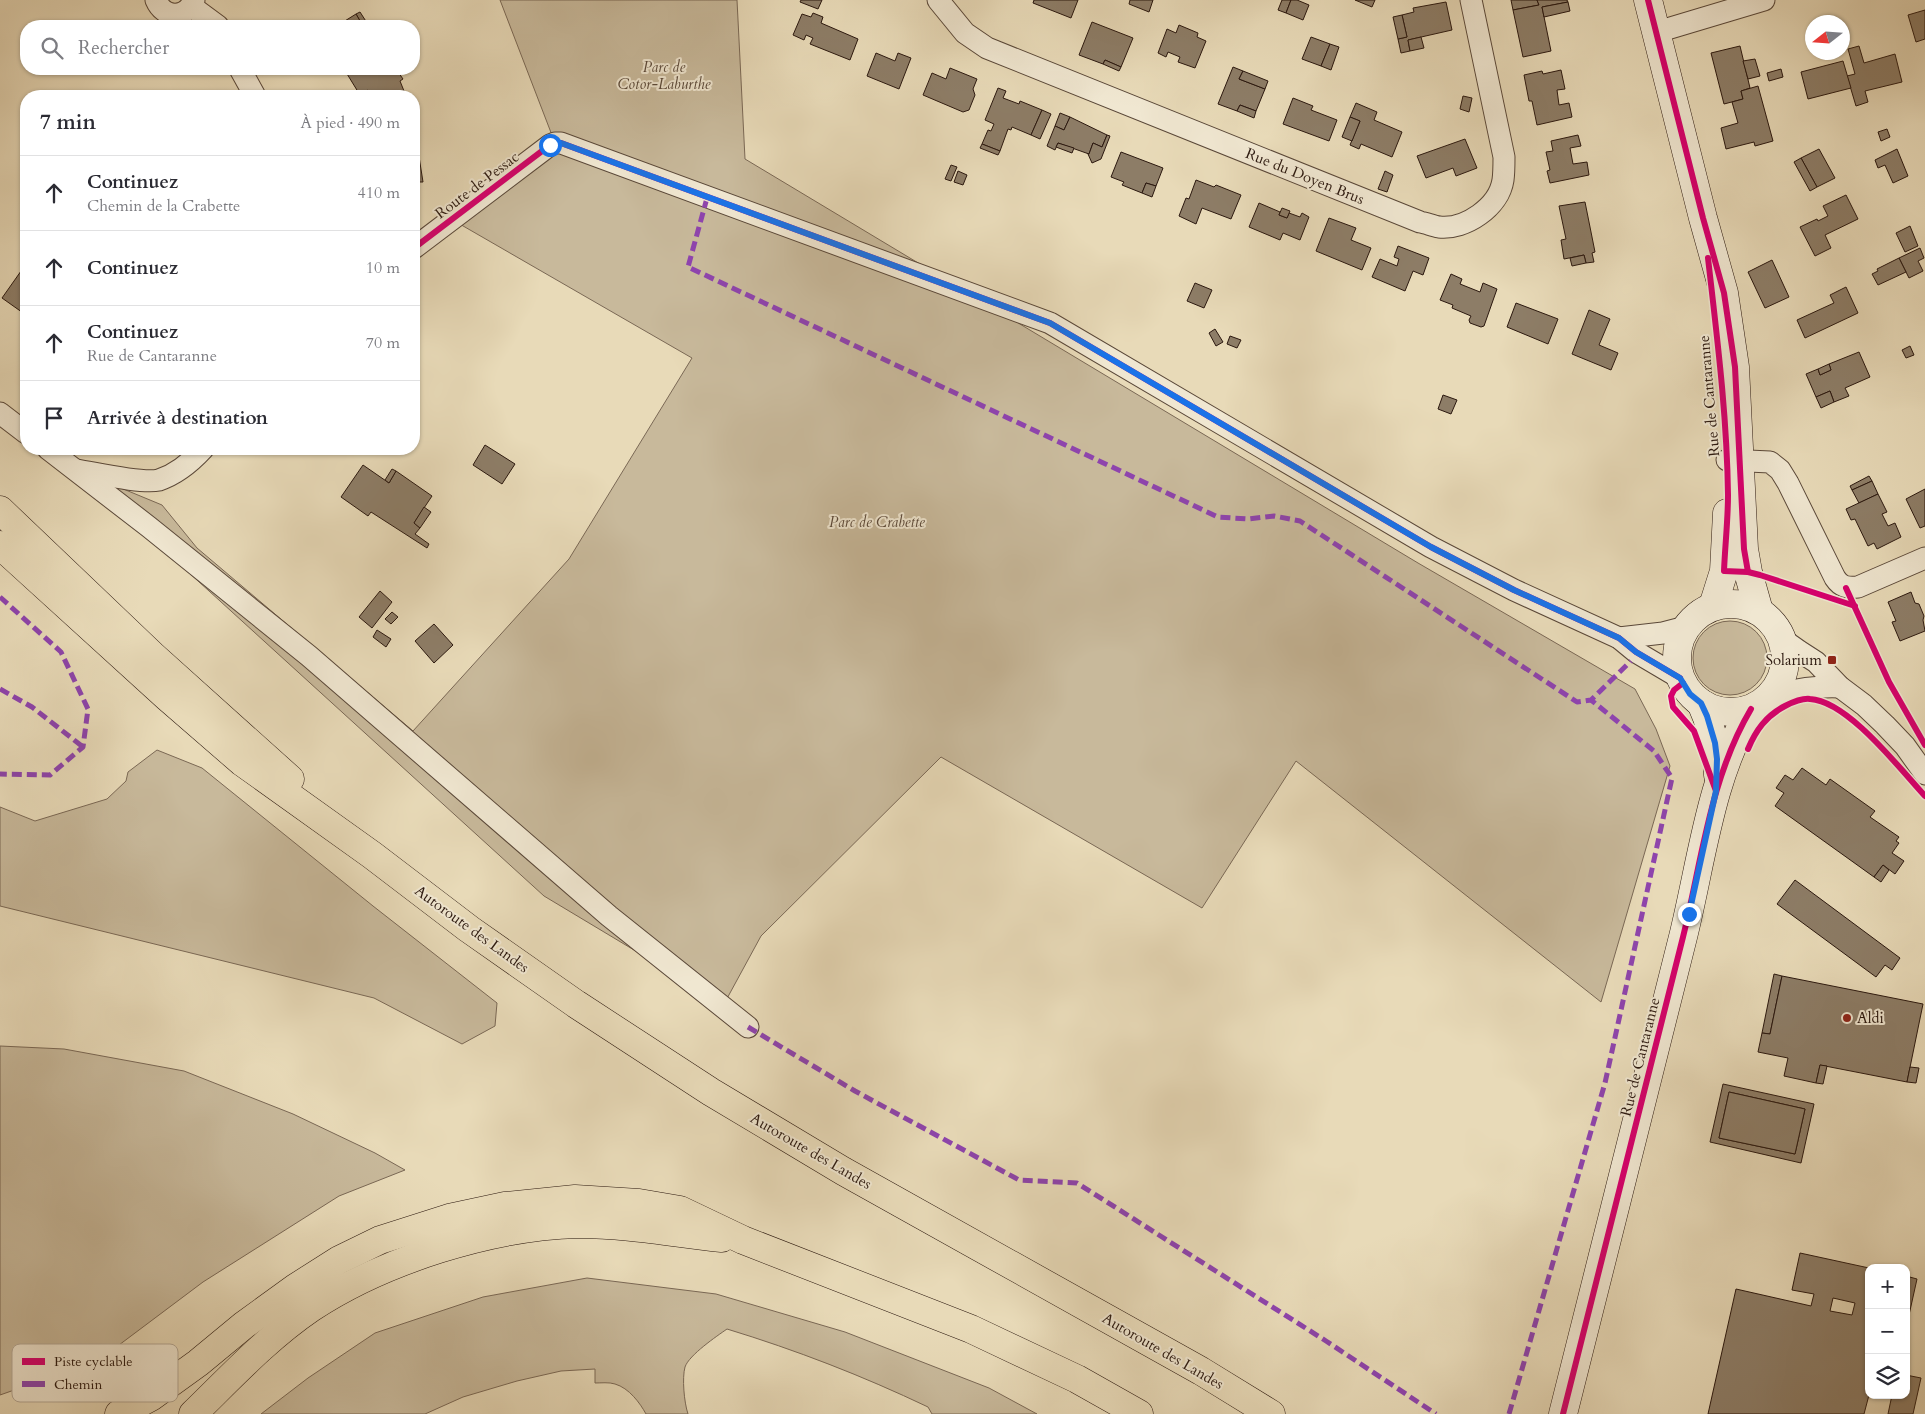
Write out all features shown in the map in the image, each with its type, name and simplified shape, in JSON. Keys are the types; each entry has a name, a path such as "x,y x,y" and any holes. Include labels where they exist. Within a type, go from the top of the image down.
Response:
{"highway":[{"path":"0,510 152,655 258,749 372,855"},
{"path":"0,545 167,697 242,762 372,855"},
{"name":"Autoroute des Landes","path":"372,855 469,929 569,999 711,1092 844,1171 1201,1371 1271,1414"},
{"path":"178,1377 244,1325 295,1288 339,1260 380,1240 449,1218 504,1206 575,1200 639,1203 680,1210 743,1240 970,1329 1077,1379 1139,1414"},
{"path":"193,1414 258,1350 311,1309 360,1280 413,1258 460,1243 528,1229 579,1224 638,1227 743,1240"},
{"path":"119,1414 142,1402"}],"street":[{"path":"156,0 159,6 171,15 179,15 186,12 192,3 211,20"},
{"name":"Rue du Doyen Brus","path":"938,0 964,33 987,48 1420,222 1439,227 1453,226 1468,221 1479,214 1499,193 1503,180 1504,157 1471,0"},
{"name":"Rue de Cantaranne","path":"1648,0 1703,218 1744,550 1759,611"},
{"path":"1657,32 1764,0"},
{"path":"243,75 252,90"},
{"name":"Route de Pessac","path":"420,243 550,145 561,143 1050,323 1431,547 1514,590 1619,638"},
{"path":"0,413 20,428"},
{"path":"56,455 309,656 609,916 748,1027"},
{"path":"75,469 129,479 158,480 188,465 197,455"},
{"path":"1734,460 1770,462 1780,470 1839,584 1846,588 1858,587 1925,558"},
{"name":"Rue de Cantaranne","path":"1713,606 1724,572 1728,497 1734,460"},
{"path":"1760,703 1779,684 1785,669 1786,654 1777,628 1759,611 1736,603 1713,606 1702,611 1686,627 1679,643 1676,660 1680,678 1690,694 1712,710 1738,712 1760,703 1791,690 1812,687 1840,687"},
{"path":"1619,638 1663,633 1686,627"},
{"path":"1619,638 1636,652 1680,678"},
{"path":"1782,639 1816,662 1840,687 1864,705 1904,746 1925,774"},
{"name":"Rue de Cantaranne","path":"1701,703 1715,743 1717,759 1716,791"},
{"name":"Rue de Cantaranne","path":"1563,1414 1689,914 1716,791 1731,746 1760,703"}],"green space":[{"name":"Parc de Crabette","path":"500,0 737,0 745,159 1418,563 1635,689 1656,729 1670,766 1601,1002 1296,761 1202,908 941,757 761,936 724,1004 544,896 75,469 162,505 197,548 413,731 569,559 692,358 451,219 555,143"},
{"path":"1730,621 1744,624 1756,632 1764,644 1767,658 1764,672 1756,684 1744,692 1730,695 1716,692 1704,684 1696,672 1693,658 1696,644 1704,632 1716,624"},
{"path":"157,750 202,768 497,1003 495,1026 462,1044 374,998 0,906 0,807 35,821 107,799 126,781 128,772"},
{"path":"0,1046 64,1049 184,1071 293,1114 375,1153 405,1170 339,1196 203,1282 120,1344 12,1344 12,1391 0,1395"},
{"path":"587,1278 716,1294 845,1332 989,1388 1037,1414 932,1414 928,1407 854,1374 727,1329 697,1352 685,1367 684,1390 688,1414 646,1414 625,1389 613,1383 595,1383 595,1369 561,1371 517,1381 463,1397 425,1414 261,1414 308,1378 375,1333 483,1297"}],"building":[{"path":"801,0 822,0 818,9 800,2"},
{"path":"1034,0 1078,0 1071,18 1033,3"},
{"path":"1130,0 1153,0 1149,12 1129,4"},
{"path":"1282,0 1291,0 1286,13 1278,10"},
{"path":"1291,0 1297,0 1309,5 1303,20 1286,13"},
{"path":"1355,0 1375,0 1372,7"},
{"path":"1511,0 1537,0 1539,5 1513,10"},
{"path":"1537,0 1567,0 1568,2 1542,7 1551,51 1523,57 1513,10 1539,5"},
{"path":"1446,2 1452,30 1408,40 1410,51 1401,53 1398,39 1407,37 1402,15 1414,12 1413,8"},
{"path":"1568,2 1570,11 1544,17 1542,7"},
{"path":"1925,10 1925,39 1916,42 1908,15"},
{"path":"360,12 365,20 360,20 356,14"},
{"path":"813,13 823,17 821,23 858,39 850,60 810,44 813,38 806,35 804,40 793,35 802,14 811,17"},
{"path":"356,14 360,20 346,20"},
{"path":"1402,15 1407,37 1398,39 1393,17"},
{"path":"1092,22 1133,38 1121,67 1105,60 1103,64 1079,55"},
{"path":"1179,25 1198,33 1197,37 1206,41 1195,68 1178,62 1180,57 1168,52 1166,57 1158,53 1167,29 1176,33"},
{"path":"1311,37 1330,44 1321,66 1302,59"},
{"path":"1421,37 1424,48 1410,51 1408,40"},
{"path":"1330,44 1339,47 1331,70 1321,66"},
{"path":"1740,46 1750,88 1741,91 1743,99 1724,104 1711,53"},
{"path":"1859,46 1864,63 1895,54 1902,82 1865,91 1868,102 1856,106 1847,76 1855,74 1850,48"},
{"path":"876,53 895,61 898,53 911,58 899,89 867,76"},
{"path":"1755,59 1760,76 1748,79 1743,61"},
{"path":"1105,60 1121,67 1119,71 1103,64"},
{"path":"1843,61 1851,88 1808,99 1801,72"},
{"path":"1233,67 1243,71 1239,79 1265,89 1256,111 1240,105 1237,111 1218,104"},
{"path":"950,68 977,79 973,89 975,95 969,110 963,112 923,95 932,73 946,79"},
{"path":"1781,69 1783,77 1769,81 1767,73"},
{"path":"1561,70 1565,89 1557,90 1559,105 1569,103 1572,117 1537,125 1532,101 1529,101 1524,75 1542,71 1543,74"},
{"path":"1243,71 1268,81 1265,89 1239,79"},
{"path":"348,75 400,75 403,79 400,81 404,90 357,90"},
{"path":"1758,86 1773,141 1755,146 1754,142 1726,149 1721,128 1738,123 1732,102 1743,99 1741,91"},
{"path":"998,88 1006,91 1003,98 1019,104 1020,101 1042,110 1031,135 1012,127 1011,130 1008,129 1000,151 982,144 988,130 991,131 994,124 985,120"},
{"path":"1463,96 1472,98 1469,112 1460,109"},
{"path":"1293,98 1313,106 1311,110 1337,120 1329,141 1283,124"},
{"path":"1356,103 1377,112 1374,120 1402,132 1392,157 1361,144 1359,149 1350,145 1360,121 1350,117"},
{"path":"1240,105 1256,111 1254,118 1237,111"},
{"path":"1042,110 1051,114 1040,139 1031,135"},
{"path":"1060,113 1070,117 1064,130 1055,126"},
{"path":"1070,117 1107,135 1102,147 1093,143 1089,154 1058,143 1055,150 1047,146 1055,126 1064,130"},
{"path":"1350,117 1360,121 1352,141 1342,137"},
{"path":"1887,129 1890,137 1881,141 1878,132"},
{"path":"1107,135 1110,136 1101,159 1092,163 1088,154 1093,143 1102,147"},
{"path":"1578,135 1581,146 1570,148 1573,164 1587,162 1589,175 1550,183 1547,171 1550,170 1546,152 1553,151 1551,141"},
{"path":"1465,139 1477,168 1456,176 1453,168 1426,178 1417,156"},
{"path":"1058,143 1074,148 1072,153 1056,147"},
{"path":"982,144 1000,151 998,155 980,148"},
{"path":"1819,149 1835,178 1817,187 1801,158"},
{"path":"1897,149 1908,176 1893,183 1885,165 1878,168 1875,160"},
{"path":"1121,152 1163,168 1156,186 1146,183 1142,193 1122,185 1124,182 1111,177"},
{"path":"1801,158 1817,187 1810,191 1794,162"},
{"path":"420,163 423,182 420,182"},
{"path":"951,165 957,167 951,181 945,179"},
{"path":"958,171 967,175 963,185 954,182"},
{"path":"1385,171 1393,175 1387,192 1378,189"},
{"path":"1196,180 1214,187 1216,185 1241,195 1231,219 1202,208 1196,224 1179,216 1186,198 1189,199"},
{"path":"1146,183 1156,186 1152,197 1142,193"},
{"path":"1846,195 1858,219 1825,235 1831,248 1815,256 1800,227 1828,216 1823,206"},
{"path":"1585,202 1595,252 1592,253 1594,262 1586,263 1584,255 1564,259 1561,240 1566,239 1559,206"},
{"path":"1259,203 1280,212 1279,215 1287,218 1289,213 1300,217 1302,213 1309,217 1300,240 1283,233 1280,240 1249,227"},
{"path":"1282,208 1290,211 1287,218 1279,215"},
{"path":"1329,218 1356,228 1351,240 1371,248 1362,270 1316,251"},
{"path":"1910,226 1918,246 1905,252 1896,233"},
{"path":"1398,246 1429,258 1423,275 1413,271 1405,291 1372,277 1380,259 1397,266 1399,259 1394,257"},
{"path":"1920,248 1924,258 1918,261 1923,271 1909,278 1899,258"},
{"path":"1584,255 1586,263 1572,266 1570,258"},
{"path":"1899,258 1906,272 1878,285 1872,274 1878,271 1877,269"},
{"path":"1772,260 1789,297 1765,308 1748,272"},
{"path":"20,272 20,311 2,298"},
{"path":"1451,274 1462,279 1460,284 1480,292 1483,283 1497,289 1484,326 1481,327 1470,323 1471,316 1452,308 1453,305 1440,300"},
{"path":"1195,283 1212,290 1204,308 1187,301"},
{"path":"1846,287 1858,313 1805,338 1797,320 1834,303 1830,295"},
{"path":"1516,303 1558,319 1548,344 1507,327"},
{"path":"1589,310 1610,319 1599,345 1618,353 1611,370 1572,354"},
{"path":"1215,329 1223,342 1216,346 1209,333"},
{"path":"1230,336 1241,340 1237,348 1227,344"},
{"path":"1910,346 1914,355 1906,358 1902,350"},
{"path":"1859,352 1870,377 1845,388 1849,396 1834,402 1830,391 1816,397 1806,374 1818,369 1820,375 1831,370 1829,364"},
{"path":"1829,364 1831,370 1820,375 1818,369"},
{"path":"1830,391 1834,402 1821,408 1816,397"},
{"path":"1443,395 1457,400 1451,414 1438,409"},
{"path":"485,445 515,464 502,484 473,465"},
{"path":"363,465 389,483 396,471 432,496 414,523 420,528 415,534 429,544 427,548 371,512 368,516 341,497"},
{"path":"392,469 396,471 389,483 385,480"},
{"path":"1869,476 1872,481 1852,490 1850,486"},
{"path":"1872,481 1878,494 1859,503 1852,490"},
{"path":"1925,489 1925,526 1920,528 1906,499"},
{"path":"1878,494 1887,512 1882,514 1888,526 1895,523 1901,537 1877,549 1874,543 1868,546 1855,519 1851,520 1846,509"},
{"path":"424,507 431,512 420,528 414,523"},
{"path":"380,591 392,602 372,628 359,617"},
{"path":"1911,592 1915,603 1919,604 1924,616 1925,631 1900,641 1892,622 1896,621 1888,602"},
{"path":"392,612 398,617 391,624 385,619"},
{"path":"434,624 453,645 434,663 415,641"},
{"path":"377,630 391,639 386,647 373,637"},
{"path":"1802,768 1826,785 1830,779 1875,811 1870,817 1899,837 1896,841 1899,843 1892,853 1904,861 1895,874 1883,865 1874,877 1775,806 1784,793 1776,788 1785,775 1793,780"},
{"path":"1883,865 1889,870 1881,882 1874,877"},
{"path":"1795,880 1900,958 1892,970 1885,965 1876,977 1777,904"},
{"path":"1774,974 1782,976 1770,1034 1762,1033"},
{"name":"Aldi","path":"1782,976 1923,1004 1907,1082 1820,1065 1816,1083 1784,1076 1788,1058 1758,1052 1762,1033 1770,1034"},
{"path":"1820,1065 1827,1066 1823,1084 1816,1083"},
{"path":"1910,1067 1919,1068 1916,1083 1907,1082"},
{"path":"1723,1084 1814,1104 1801,1163 1710,1142","holes":["1729,1092 1805,1109 1795,1154 1719,1138"]},
{"path":"1729,1092 1805,1109 1795,1154 1719,1138"},
{"path":"1800,1253 1865,1267 1865,1399 1868,1399 1864,1414 1708,1414 1736,1289 1811,1306 1814,1294 1792,1290","holes":["1833,1298 1855,1303 1852,1315 1830,1311"]},
{"path":"1910,1277 1917,1279 1910,1310"},
{"path":"1910,1376 1921,1378 1913,1414 1888,1414 1891,1399 1910,1399"}],"marked path":[{"path":"707,198 688,267 1218,517 1248,519 1274,516 1300,521 1577,702 1591,700 1631,661"},
{"path":"0,597 61,652 88,709 83,747 50,775 0,774"},
{"path":"0,689 32,707 83,747"},
{"path":"1509,1414 1605,1083 1672,778 1654,751 1591,700"},
{"path":"748,1027 855,1091 1019,1180 1077,1183 1326,1341 1436,1414"}],"cycle path":[{"path":"1648,0 1724,293 1735,367 1744,549 1748,572"},
{"path":"420,243 550,145 561,143 1050,323 1431,547 1514,590 1619,638 1636,652 1680,678"},
{"path":"1708,258 1726,435 1728,514 1724,571 1748,572 1760,575 1855,606"},
{"path":"1846,588 1889,682 1925,745"},
{"path":"1683,683 1674,690 1671,696 1673,707 1694,731 1716,791"},
{"path":"1748,749 1762,724 1772,714 1797,701 1810,699 1825,703 1856,723 1888,754 1925,796"},
{"path":"1563,1414 1683,937 1716,791 1737,735 1751,709"}],"place":[{"name":"Solarium","path":"1832,660"},
{"name":"Aldi","path":"1847,1018"}],"route":[{"path":"550,145 561,143 1050,323 1431,547 1514,590 1619,638 1636,652 1680,678 1690,694 1701,703 1707,716 1715,743 1718,775 1689,914"}],"park label":[{"name":"Parc de Cotor-Laburthe","path":"664,76"}]}
